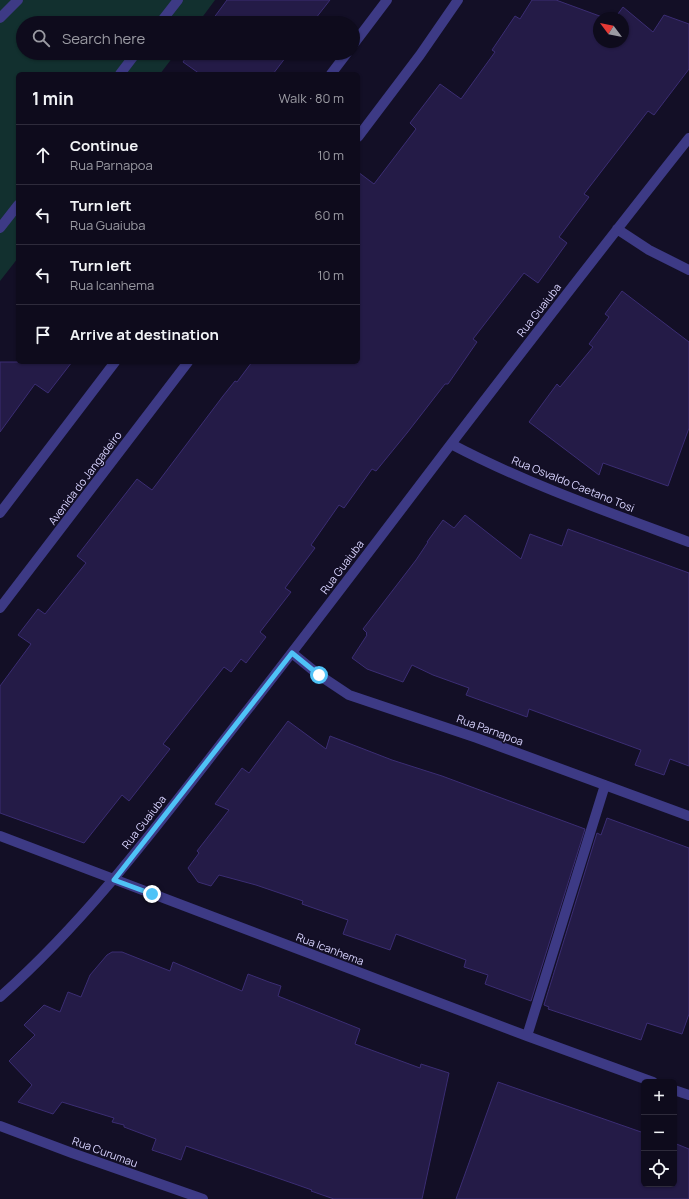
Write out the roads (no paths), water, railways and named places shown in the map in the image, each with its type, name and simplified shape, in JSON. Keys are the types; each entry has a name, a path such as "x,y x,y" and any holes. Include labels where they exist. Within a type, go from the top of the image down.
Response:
{"street":[{"path":"0,18 18,0"},
{"path":"165,16 178,0"},
{"path":"360,36 387,0"},
{"path":"360,134 420,55 458,0"},
{"path":"122,72 131,60"},
{"path":"333,72 342,60"},
{"name":"Rua Guaiuba","path":"0,998 20,980 80,919 114,880 292,653 451,444 689,138"},
{"path":"0,228 16,208"},
{"path":"617,229 649,250 689,270"},
{"path":"0,513 113,364"},
{"name":"Avenida do Jangadeiro","path":"0,608 186,364"},
{"name":"Rua Osvaldo Caetano Tosi","path":"451,444 487,463 584,504 689,542"},
{"name":"Rua Parnapoa","path":"292,653 319,675 349,695 477,738 689,816"},
{"path":"527,1036 606,785"},
{"name":"Rua Icanhema","path":"0,836 527,1036 645,1079"},
{"path":"677,1091 689,1095"},
{"name":"Rua Curumau","path":"0,1126 203,1199"}]}
